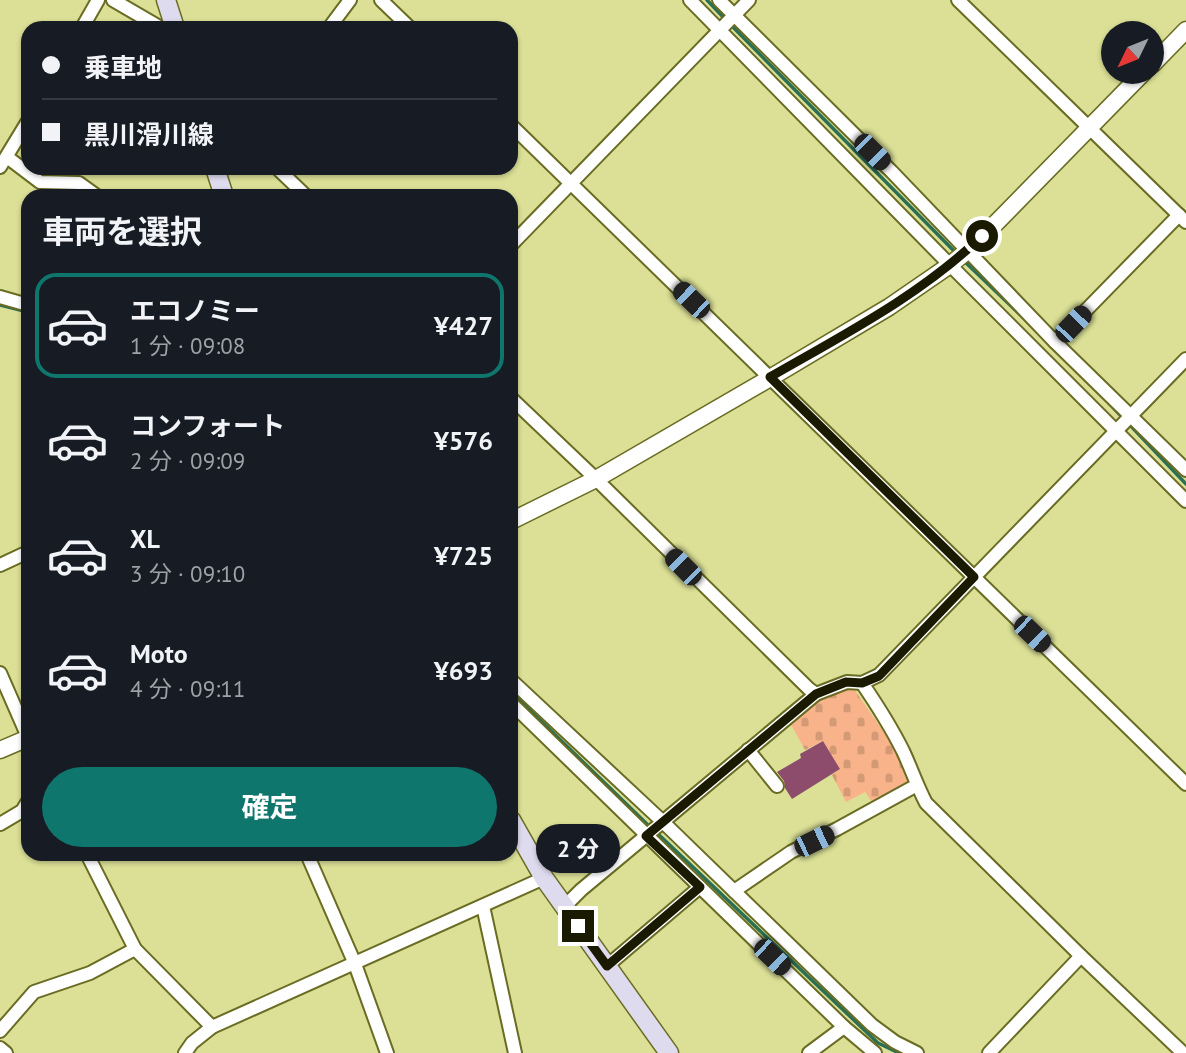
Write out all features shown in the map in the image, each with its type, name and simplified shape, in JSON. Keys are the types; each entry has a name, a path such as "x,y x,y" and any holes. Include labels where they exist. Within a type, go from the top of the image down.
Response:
{"main road":[{"path":"166,0 173,21"},
{"path":"518,832 544,878 669,1053"}],"street":[{"path":"86,21 98,0"},
{"path":"113,0 149,21"},
{"path":"334,21 350,0"},
{"path":"381,0 403,21"},
{"path":"690,0 1186,501"},
{"path":"719,0 892,172 1055,342 1186,470"},
{"path":"518,238 749,0"},
{"path":"958,0 1182,218 1055,342"},
{"path":"1164,53 1186,30"},
{"path":"518,518 596,479 770,377 889,307 952,263 1132,84"},
{"path":"518,132 1186,784"},
{"path":"21,133 4,162 21,172"},
{"path":"26,175 40,183 79,183 87,189"},
{"path":"284,175 299,189"},
{"path":"0,297 21,303"},
{"path":"564,907 816,694 846,682 862,683 879,676 1186,359"},
{"path":"518,405 816,694"},
{"path":"0,565 21,555"},
{"path":"0,673 21,722"},
{"path":"862,683 902,749 926,803 1183,1053"},
{"path":"518,686 663,821 872,1025 895,1042 917,1053"},
{"path":"518,709 844,1027 875,1053"},
{"path":"0,750 21,741"},
{"path":"748,750 777,786"},
{"path":"734,891 792,852 917,785"},
{"path":"0,824 21,812"},
{"path":"91,861 135,949 212,1027"},
{"path":"310,861 355,964 384,1051"},
{"path":"185,1053 192,1042 212,1027 544,878"},
{"path":"607,966 700,887"},
{"path":"482,906 515,1053"},
{"path":"0,1031 34,992 90,973 135,949"},
{"path":"989,1053 1082,956"},
{"path":"809,1053 844,1027"},
{"path":"0,1048 6,1053"}],"green space":[{"path":"841,689 854,689 895,748 908,782 874,805 865,792 846,802 832,775 840,769 823,741 805,750 789,721 818,700"}],"building":[{"path":"823,741 840,769 792,799 777,772"}],"waterway":[{"path":"707,0 725,19"},
{"path":"730,24 956,253"},
{"path":"964,261 1029,323"},
{"path":"0,305 21,310"},
{"path":"1109,403 1123,418"},
{"path":"1128,423 1186,484"},
{"path":"518,699 650,827"},
{"path":"656,832 878,1043 899,1053"}],"route":[{"path":"578,926 607,966 700,887 646,836 816,694 846,682 862,683 879,676 974,577 770,377 889,307 950,265 982,236"}]}
